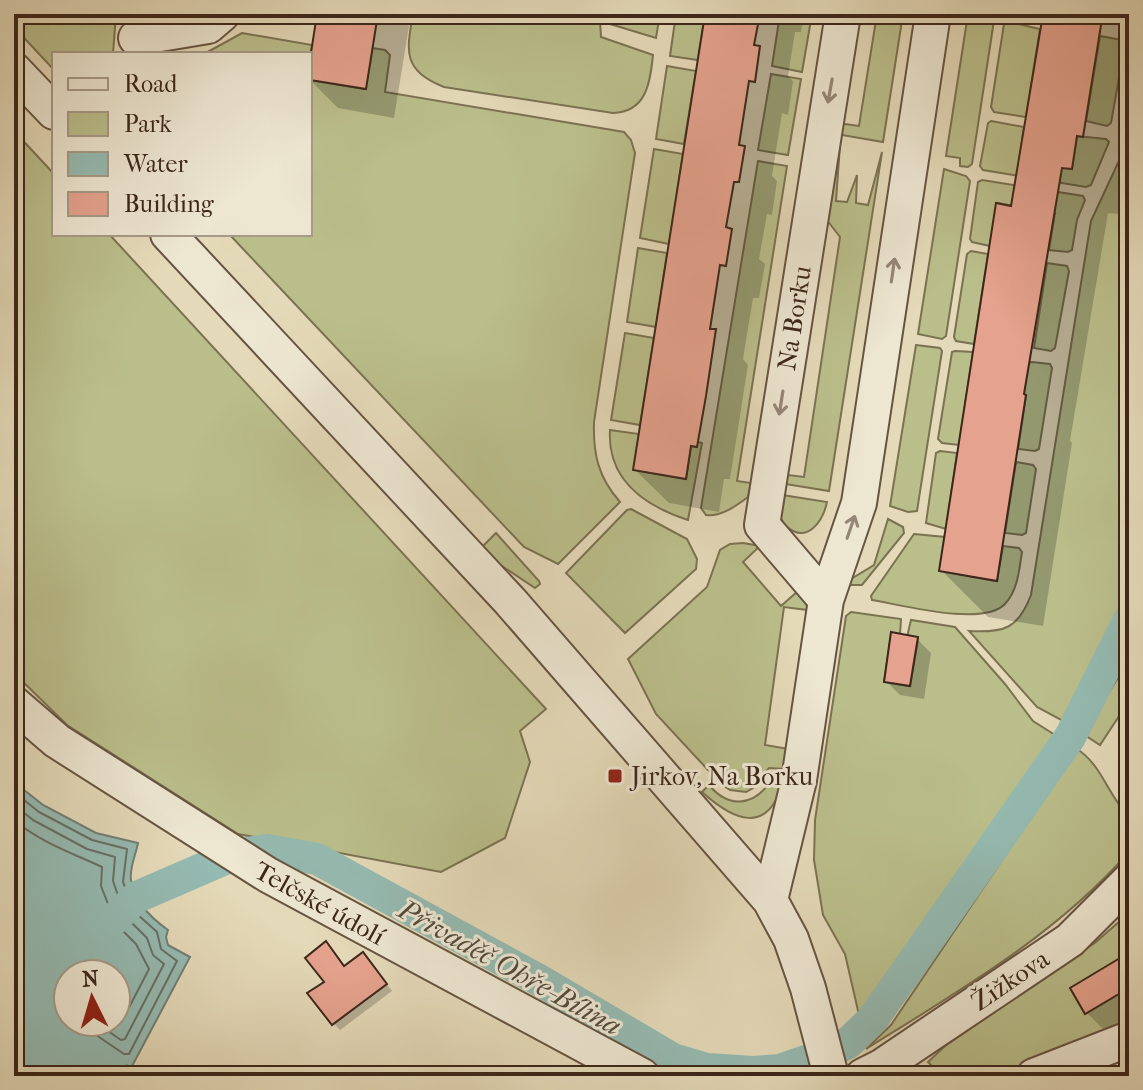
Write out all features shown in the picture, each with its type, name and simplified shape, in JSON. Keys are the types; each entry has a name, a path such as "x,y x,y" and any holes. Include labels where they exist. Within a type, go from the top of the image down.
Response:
{"street":[{"path":"136,35 208,26 222,14"},
{"name":"Na Borku","path":"826,600 762,525 843,14"},
{"path":"770,900 799,780 826,600 859,503 933,14"},
{"path":"14,70 52,110"},
{"path":"170,236 510,601 770,900 791,939 808,988 831,1076"},
{"name":"Telčské údolí","path":"14,704 57,741 268,875 642,1076"},
{"name":"Žižkova","path":"872,1072 1070,940 1129,881"},
{"path":"1034,1076 1129,1039"},
{"path":"872,1072 917,1076"}],"green space":[{"path":"14,14 116,14 113,52 52,52 52,68 14,27"},
{"path":"413,14 660,14 656,38 600,21 601,37 653,55 645,94 633,107 613,113 444,87 431,81 414,67 410,59"},
{"path":"676,14 705,14 698,60 670,56"},
{"path":"780,14 812,14 802,72 772,66"},
{"path":"877,14 903,14 883,142 836,134 837,123 859,126"},
{"path":"968,14 995,14 972,164 968,167 960,166 960,158 946,156"},
{"path":"1009,22 1040,29 1026,117 994,112 991,107 1004,24"},
{"path":"242,33 312,45 311,52 208,52"},
{"path":"1100,36 1122,40 1125,44 1111,123 1107,126 1086,121"},
{"path":"372,48 385,50 390,55 385,92 624,132 631,140 635,153 594,422 598,465 620,502 558,564 524,547 231,236 312,236 312,80 365,89"},
{"path":"667,66 696,71 684,144 656,139"},
{"path":"771,74 801,79 788,155 758,150"},
{"path":"1129,121 1129,584 1116,617 1063,721 1037,707 969,631 992,631 1015,622 1031,595 1091,221 1124,150"},
{"path":"988,123 1024,127 1019,161 1072,169 1077,136 1109,142 1091,185 1086,187 983,170 980,166"},
{"path":"14,131 52,172 52,236 111,236 546,709 520,731 530,762 505,838 441,872 238,834 67,725 14,673"},
{"path":"834,145 840,145 836,201 847,202 857,175 856,203 868,205 882,152 829,491 779,483 780,474 804,477 840,237 823,215"},
{"path":"654,149 683,154 669,244 640,238"},
{"path":"758,161 787,166 737,481 751,483 748,497 723,513 706,515 701,508"},
{"path":"944,169 966,176 970,181 946,336 942,339 918,334"},
{"path":"982,180 1083,196 1085,200 1077,220 1072,250 1049,250 1055,213 997,203 990,246 972,242 978,182"},
{"path":"638,248 667,253 656,327 627,322"},
{"path":"971,251 988,254 974,344 956,341 954,337 967,254"},
{"path":"1047,263 1067,266 1069,271 1055,348 1051,351 1034,348"},
{"path":"625,333 654,338 640,425 611,420"},
{"path":"916,345 940,348 942,351 917,511 908,512 890,506"},
{"path":"952,352 973,352 959,445 942,443 938,439"},
{"path":"1026,363 1050,364 1052,368 1039,449 1035,451 1018,449 1026,395 1020,394"},
{"path":"610,430 639,434 634,470 686,479 691,446 702,443 688,520 644,499 622,477 611,448"},
{"path":"936,453 957,453 946,529 926,523"},
{"path":"1016,462 1033,465 1036,469 1026,533 1022,535 1005,533"},
{"path":"776,494 827,502 818,523 801,533 783,523"},
{"path":"631,509 687,539 697,559 696,569 625,633 566,573"},
{"path":"888,519 903,527 904,533 862,585 841,585 874,565"},
{"path":"496,533 539,581 535,588 481,552 481,548"},
{"path":"914,534 945,537 940,571 997,581 1003,546 1019,548 1022,552 1019,573 1005,604 994,611 961,614 872,600 871,596"},
{"path":"730,544 760,546 743,562 781,606 798,591 808,605 808,610 784,607 765,745 789,749 785,769 769,768 746,792 730,790 721,784 656,714 628,659 707,587 720,550"},
{"path":"851,612 901,619 900,635 891,635 884,682 910,686 918,639 907,637 911,620 955,627 1033,721 1055,735 880,993 859,1015 845,954 823,915 814,860 815,820 846,616"},
{"path":"1129,660 1129,701 1100,745 1083,734"},
{"path":"1077,749 1093,763 1129,817 1129,852 1101,882 1038,936 971,983 866,1049 891,1025"},
{"path":"770,782 783,783 776,800 759,817 748,818 725,810 702,792 709,785 724,798 740,802 756,796"},
{"path":"1129,913 1129,1025 1031,1071 972,1076 935,1069 928,1062 945,1046 1096,942"}],"water":[{"path":"14,782 43,805 96,833 138,843 131,876 136,895 150,915 168,930 168,945 190,957 131,1068 86,1038 132,1038 132,958 52,958 52,1015 43,1009 27,1029 81,1076 14,1076"}],"building":[{"path":"317,14 378,14 366,89 312,80 311,52"},
{"path":"705,14 760,14 754,45 760,46 755,82 749,81 739,145 745,146 739,182 734,182 726,227 732,229 726,266 720,265 710,329 716,329 706,396 697,447 691,446 686,479 633,470"},
{"path":"1043,14 1099,14 1098,18 1102,19 1083,137 1077,136 1072,169 1062,168 1024,394 997,581 939,571 996,203 1011,206"},
{"path":"891,632 918,637 910,686 884,682"},
{"path":"326,941 344,966 363,952 387,984 332,1025 307,993 324,982 305,958"},
{"path":"1120,958 1129,973 1129,988 1085,1014 1070,988"}],"waterway":[{"name":"Přivaděč Ohře-Bílina","path":"106,927 137,897 234,855 267,850 317,859 539,980 673,1059 707,1069 780,1070 848,1043 873,1019 1070,737 1129,620"},
{"path":"14,1010 20,1011 101,1076"}],"place":[{"name":"Jirkov, Na Borku","path":"615,776"}]}
